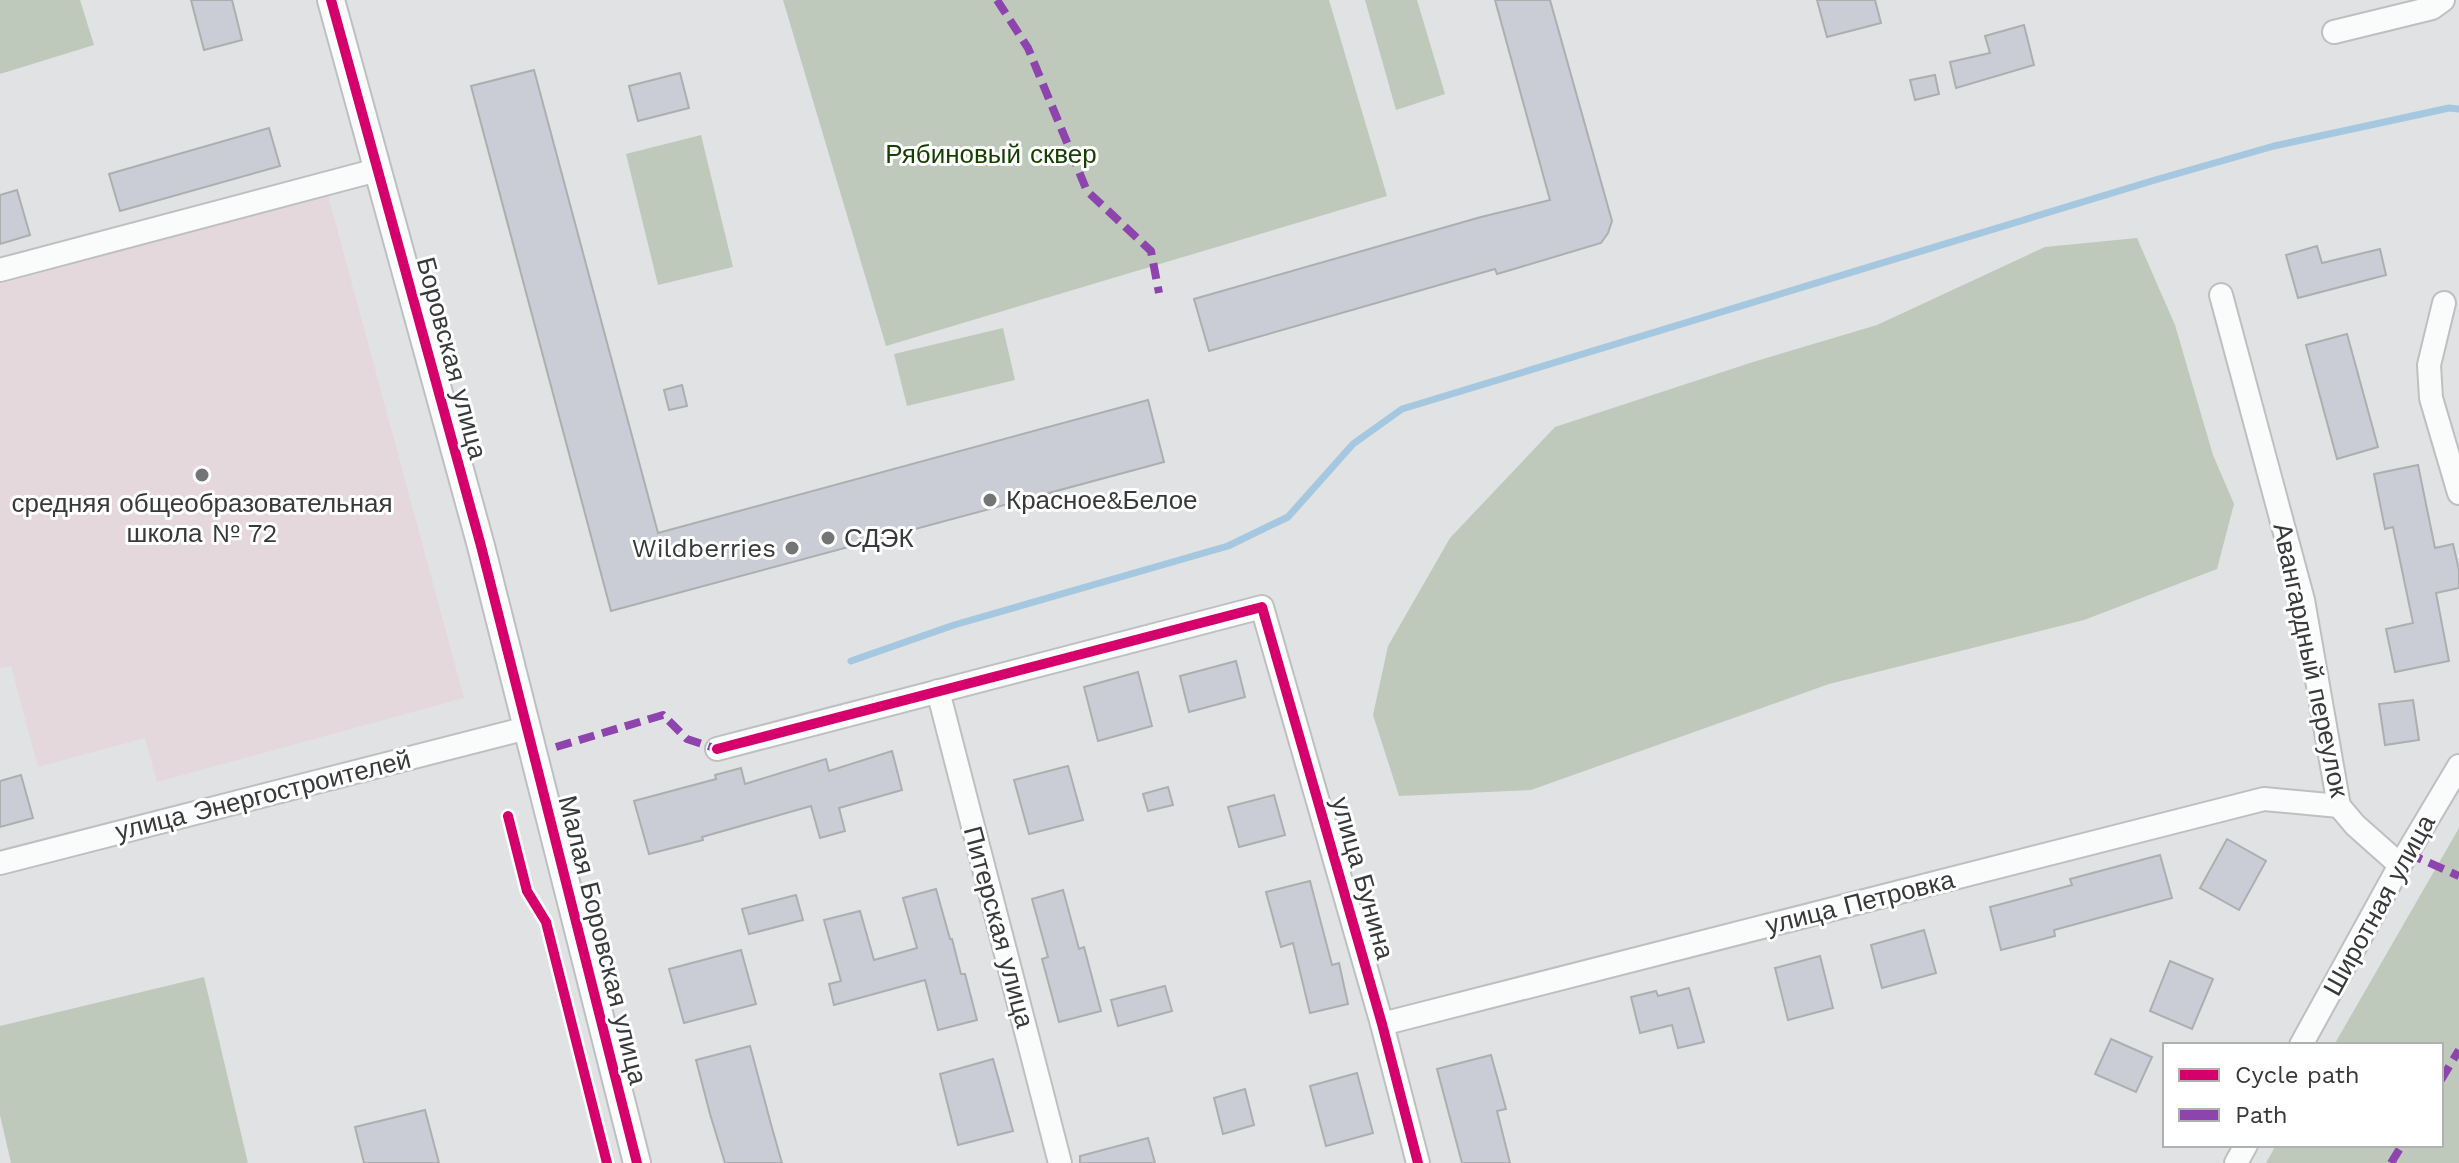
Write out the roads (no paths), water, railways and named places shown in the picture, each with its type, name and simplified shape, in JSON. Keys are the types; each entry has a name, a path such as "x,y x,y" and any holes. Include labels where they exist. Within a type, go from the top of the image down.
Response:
{"street":[{"name":"Боровская улица","path":"331,0 481,546 527,728"},
{"path":"2334,32 2432,8 2443,0"},
{"path":"0,270 377,170"},
{"name":"Авангардный переулок","path":"2221,295 2303,600 2339,806 2355,825 2400,865"},
{"path":"2444,303 2429,365 2431,398 2459,493"},
{"name":"улица Бунина","path":"938,691 1262,607 1382,1024 1418,1163"},
{"path":"717,749 938,691"},
{"name":"Питерская улица","path":"938,691 1060,1163"},
{"name":"улица Энергостроителей","path":"0,863 527,728"},
{"name":"Малая Боровская улица","path":"527,728 637,1163"},
{"name":"Широтная улица","path":"2302,1043 2400,865 2459,766"},
{"name":"улица Петровка","path":"1382,1024 2264,799 2339,806"}],"waterway":[{"path":"851,661 954,625 1228,546 1288,517 1353,444 1402,409 2274,146 2449,108 2459,109"}],"place":[{"name":"средняя общеобразовательная школа № 72","path":"202,475"},
{"name":"Красное&Белое","path":"990,500"},
{"name":"СДЭК","path":"828,538"},
{"name":"Wildberries","path":"792,548"}],"park label":[{"name":"Рябиновый сквер","path":"991,154"}]}
